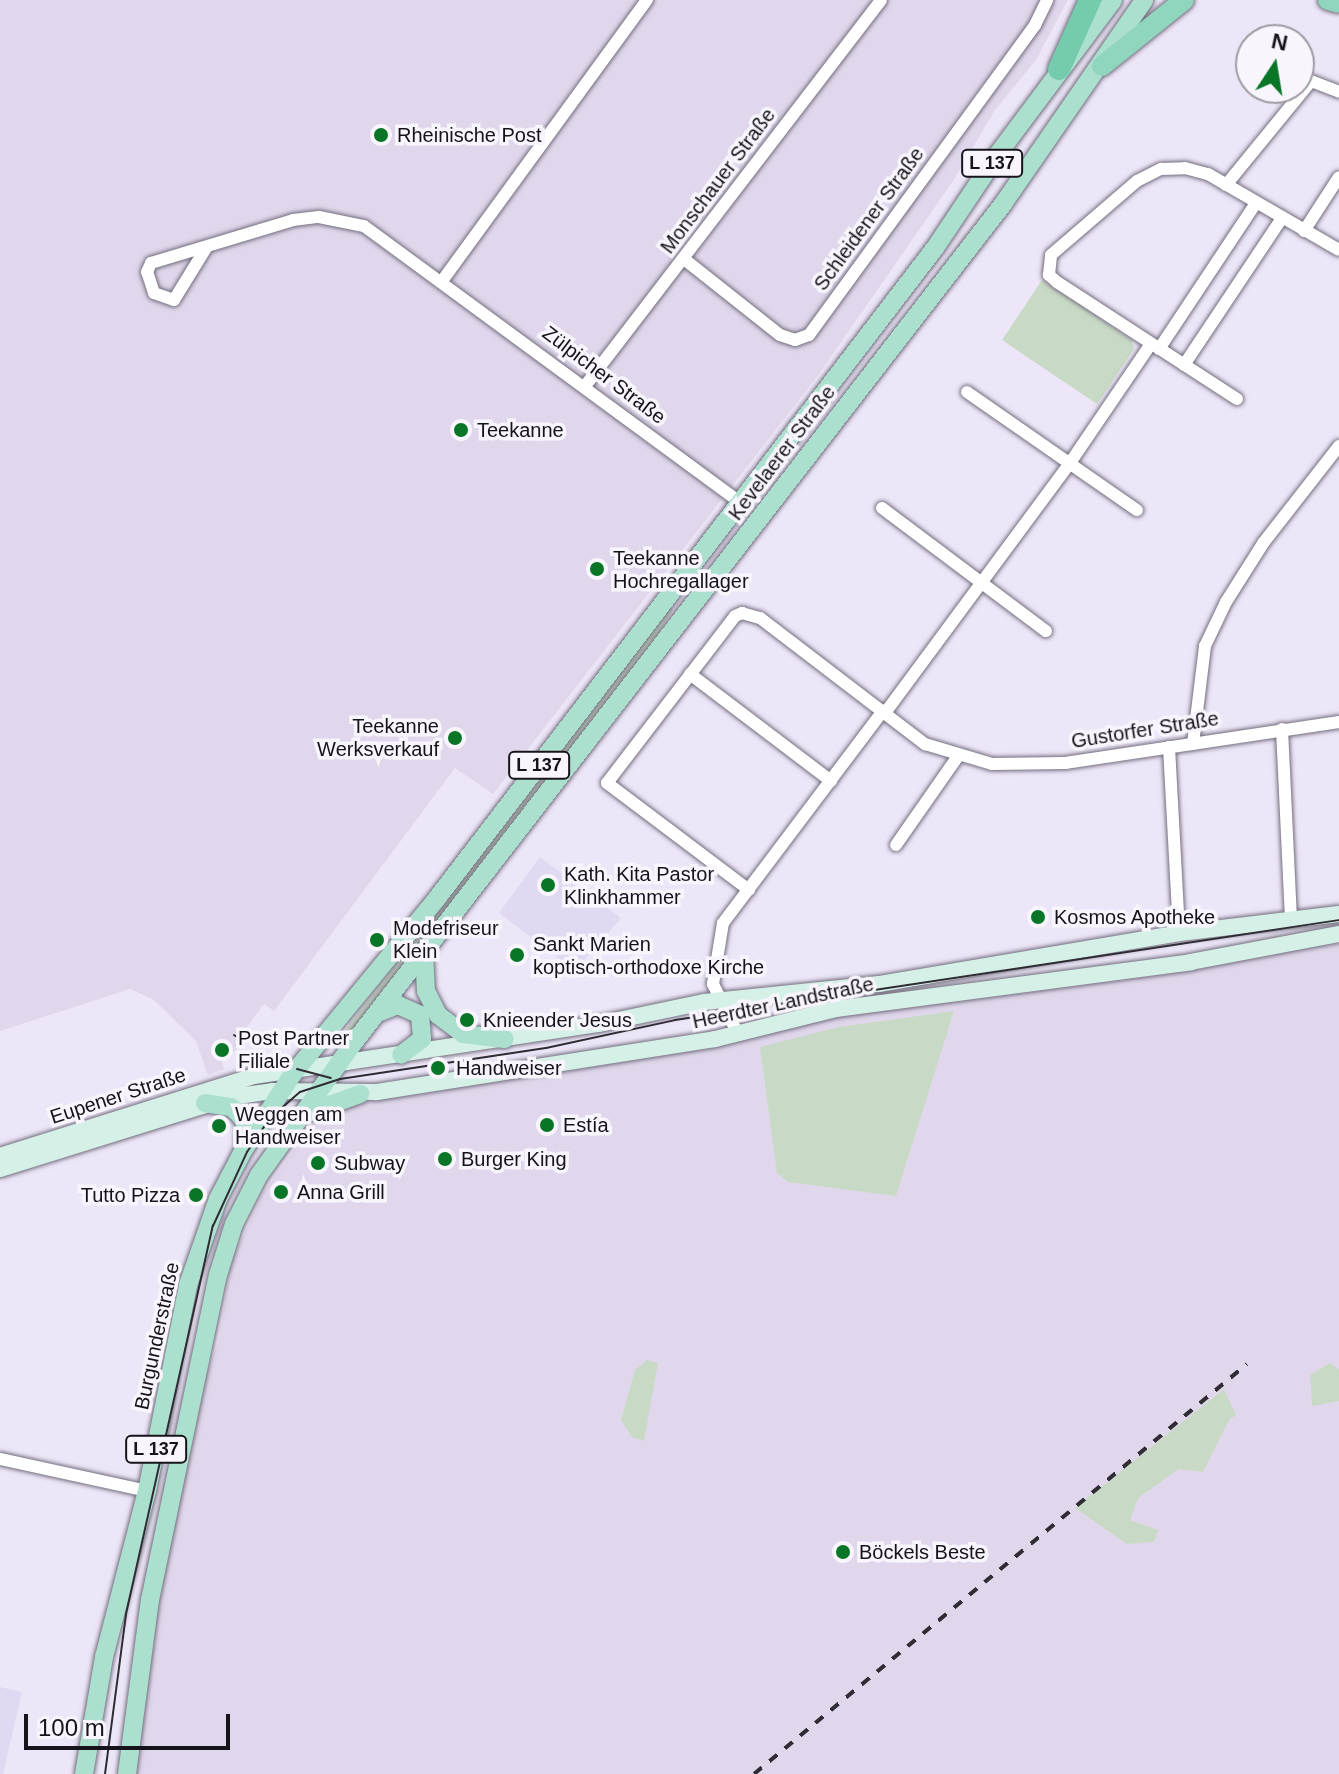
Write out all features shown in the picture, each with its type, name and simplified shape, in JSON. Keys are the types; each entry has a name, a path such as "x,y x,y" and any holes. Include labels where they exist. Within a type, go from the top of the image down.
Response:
{"highway":[{"path":"1059,69 1090,0"},
{"path":"1102,66 1184,0"},
{"path":"1328,0 1339,3"}],"main road":[{"name":"L 137","path":"1059,69 1113,0"},
{"name":"L 137","path":"1102,66 1144,0"},
{"name":"Kevelaerer Straße","path":"318,1092 1003,204 1102,66"},
{"name":"Kevelaerer Straße","path":"297,1069 438,897 741,503 935,248 1059,69"},
{"name":"Heerdter Landstraße","path":"297,1069 505,1039 718,1001 879,984 1179,933 1339,914"},
{"name":"Heerdter Landstraße","path":"281,1091 360,1094 737,1032 836,1009 1091,971 1191,962 1339,934"},
{"path":"424,953 426,991 438,1015 463,1034 505,1039"},
{"path":"378,1013 398,1005 420,1015 422,1039 401,1055"},
{"name":"Burgunderstraße","path":"84,1774 104,1657 147,1491 195,1259 243,1151 297,1069"},
{"name":"Eupener Straße","path":"0,1156 221,1084 297,1069"},
{"name":"Eupener Straße","path":"0,1169 205,1103 281,1091"},
{"name":"L 137","path":"127,1774 150,1600 218,1275 245,1200 318,1092"},
{"path":"299,1117 336,1098 360,1094"},
{"path":"205,1103 231,1107 239,1114 247,1133 243,1151"}],"street":[{"path":"442,281 647,0"},
{"name":"Monschauer Straße","path":"585,386 881,0"},
{"name":"Schleidener Straße","path":"684,259 780,335 795,340 809,335 1035,25 1047,0"},
{"path":"1226,185 1311,81 1339,92"},
{"path":"1237,399 1057,282 1049,275 1051,255 1105,206 1161,169 1185,168 1226,185 1339,250"},
{"path":"1304,231 1339,177"},
{"path":"737,1032 718,1001 713,975 720,931 1070,463 1256,203"},
{"path":"1184,365 1282,218"},
{"name":"Zülpicher Straße","path":"206,248 174,300 154,293 147,272 151,263 293,220 345,220 364,226 741,503"},
{"path":"967,392 1137,510"},
{"path":"1193,744 1205,646 1226,602 1264,542 1339,446"},
{"path":"882,508 1046,631"},
{"name":"Gustorfer Straße","path":"749,890 607,783 735,616 752,613 925,744 958,756 1032,765 1339,722"},
{"path":"690,674 831,781"},
{"path":"1282,729 1291,921"},
{"path":"1169,747 1179,933"},
{"path":"896,845 958,756"},
{"path":"0,1459 147,1491"}],"shaded area":[{"path":"0,0 1068,0 1036,60 995,110 953,181 819,374 493,794 455,768 274,1011 264,1004 235,1043 240,1047 222,1061 224,1069 208,1075 196,1041 154,1000 130,989 0,1031"},
{"name":"Kath. Kita Pastor Klinkhammer","path":"540,857 621,918 583,962 576,957 569,966 499,913"},
{"path":"1339,944 1339,1774 132,1774 148,1643 205,1379 219,1340 231,1263 263,1193 321,1113 355,1101 733,1043 812,1021"},
{"path":"0,1687 22,1692 3,1774 0,1774"}],"green space":[{"path":"1042,280 1132,340 1134,349 1097,404 1002,340"},
{"path":"669,606 673,610 644,657 351,1034 345,1030"},
{"path":"954,1011 896,1196 788,1182 777,1173 760,1047 839,1027"},
{"path":"647,1360 658,1363 644,1441 632,1437 621,1420 635,1370"},
{"path":"1330,1363 1339,1369 1339,1401 1312,1406 1310,1375"},
{"path":"1224,1389 1236,1416 1230,1418 1203,1472 1179,1469 1138,1498 1130,1520 1158,1530 1154,1542 1127,1544 1075,1508"}],"tram line":[{"path":"105,1774 126,1614 213,1226 247,1152 269,1119 300,1092 340,1079 546,1048 675,1020 1339,920"},
{"path":"234,1035 239,1038"},
{"path":"297,1069 331,1078"}],"railway":[{"path":"754,1774 1247,1364"}],"place":[{"name":"Rheinische Post","path":"381,135"},
{"name":"Teekanne","path":"461,430"},
{"name":"Teekanne Hochregallager","path":"597,569"},
{"name":"Teekanne Werksverkauf","path":"455,738"},
{"name":"Kath. Kita Pastor Klinkhammer","path":"548,885"},
{"name":"Kosmos Apotheke","path":"1038,917"},
{"name":"Modefriseur Klein","path":"377,940"},
{"name":"Sankt Marien koptisch-orthodoxe Kirche","path":"517,955"},
{"name":"Knieender Jesus","path":"467,1020"},
{"name":"Post Partner Filiale","path":"222,1050"},
{"name":"Handweiser","path":"438,1068"},
{"name":"Estía","path":"547,1125"},
{"name":"Weggen am Handweiser","path":"219,1126"},
{"name":"Burger King","path":"445,1159"},
{"name":"Subway","path":"318,1163"},
{"name":"Anna Grill","path":"281,1192"},
{"name":"Tutto Pizza","path":"196,1195"},
{"name":"Böckels Beste","path":"843,1552"}]}
